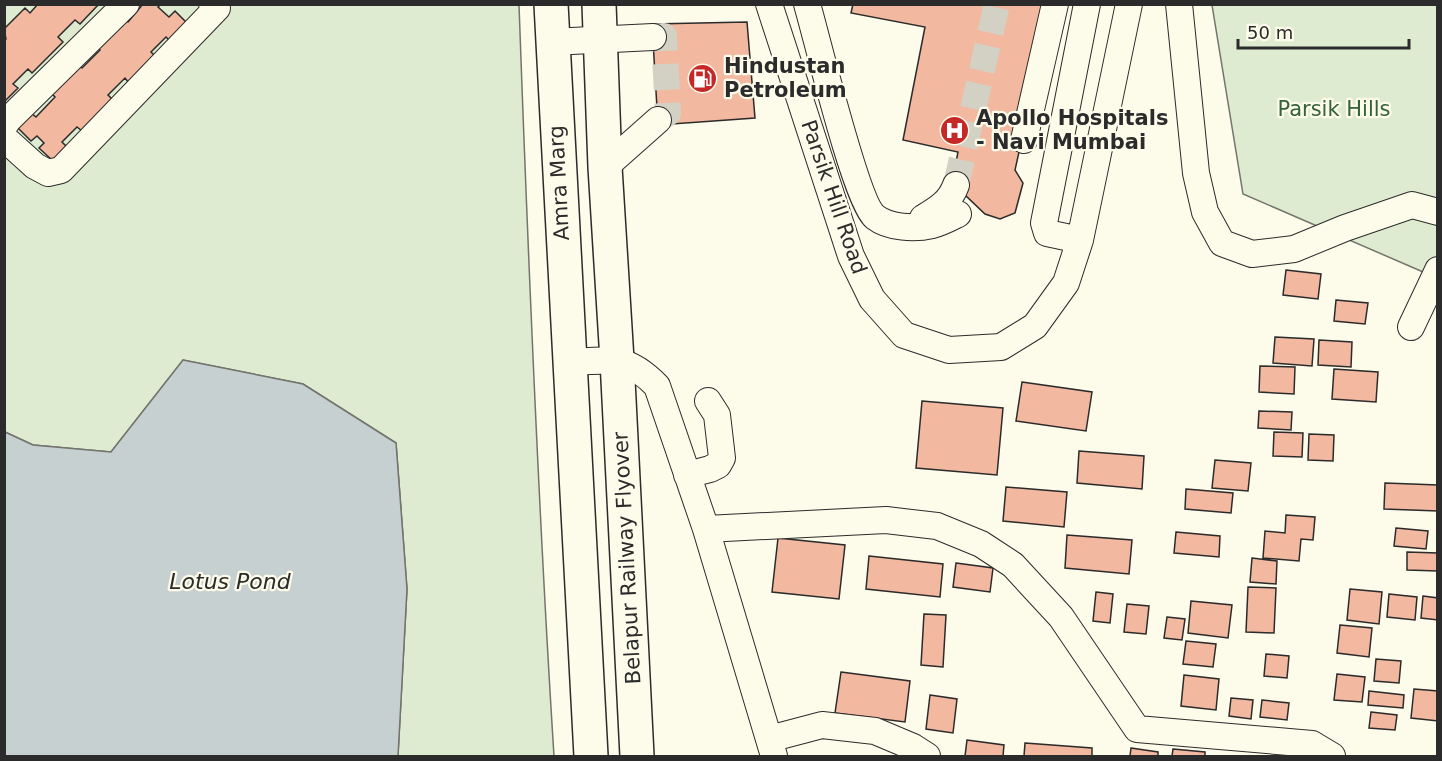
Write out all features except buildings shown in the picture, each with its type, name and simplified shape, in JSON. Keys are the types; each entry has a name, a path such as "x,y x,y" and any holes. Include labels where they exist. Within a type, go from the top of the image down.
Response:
{"highway":[{"name":"Amra Marg","path":"550,4 569,362"},
{"path":"598,4 617,360"},
{"name":"Belapur Railway Flyover","path":"617,360 637,756"},
{"path":"569,362 591,756"}],"street":[{"path":"4,126 126,4"},
{"name":"Parsik Hill Road","path":"769,4 851,256 872,299 904,335 949,350 1001,347 1035,326 1066,283 1080,240 1129,4"},
{"path":"1024,140 1054,4"},
{"path":"1080,240 1047,233 1044,223 1087,4"},
{"path":"1179,4 1196,173 1205,212 1222,243 1252,254 1294,249 1412,205 1437,212"},
{"path":"4,138 35,166 48,174 61,170 216,6"},
{"path":"815,11 859,186 873,216 886,224 907,226 933,225 957,214"},
{"path":"551,42 653,37"},
{"path":"605,167 658,120"},
{"path":"907,226 941,207 953,196 956,184"},
{"path":"1411,327 1437,270"},
{"path":"569,362 617,360 642,370 657,386 706,529 772,748 822,725 875,730 914,747 927,756"},
{"path":"687,475 710,469 718,465 722,458 717,415 708,401"},
{"path":"706,529 886,520 937,526 981,544 1013,565 1061,616 1137,729 1312,744 1332,756"}],"green space":[{"path":"5,5 519,5 534,380 554,756 398,756 407,589 396,443 303,384 183,360 111,452 33,445 5,432"},
{"name":"Parsik Hills","path":"1212,5 1437,5 1437,278 1243,194"}],"water":[{"name":"Lotus Pond","path":"183,360 303,384 396,443 407,589 398,756 5,756 5,432 33,445 111,452"}],"tunnel":[{"path":"956,185 997,4"},
{"path":"653,37 664,36 668,113 658,120"}],"place":[{"name":"Hindustan Petroleum","path":"703,78"},
{"name":"Apollo Hospitals - Navi Mumbai","path":"955,130"}]}
